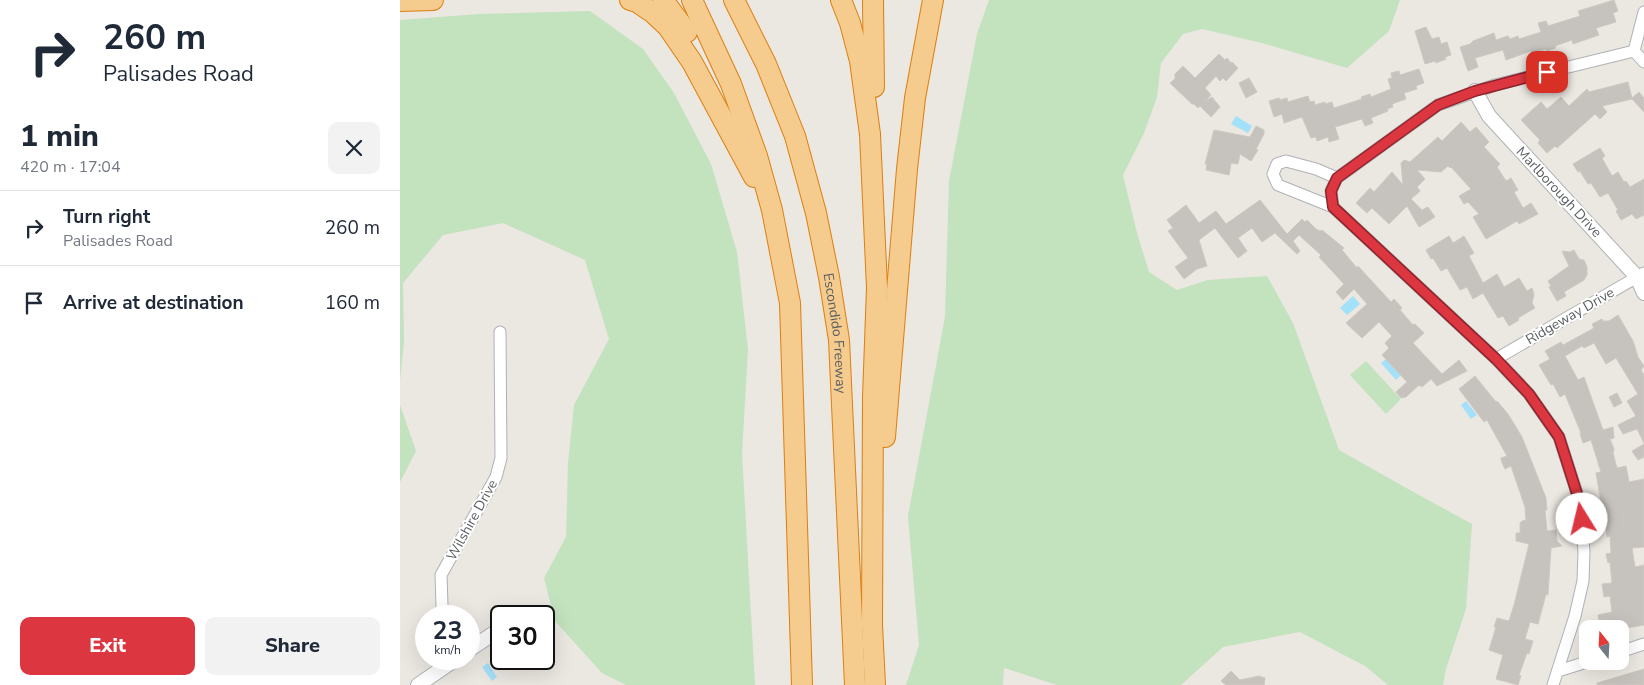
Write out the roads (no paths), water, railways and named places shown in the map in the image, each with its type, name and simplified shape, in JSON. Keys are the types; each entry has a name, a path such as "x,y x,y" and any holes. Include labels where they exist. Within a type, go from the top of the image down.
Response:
{"highway":[{"path":"400,1 433,0"},
{"path":"630,0 637,2 654,14 668,27 692,62 772,210"},
{"path":"662,0 687,32 715,82 733,138"},
{"path":"692,0 731,84 757,156 772,210 790,303 802,685"},
{"name":"Escondido Freeway","path":"734,0 766,64 795,136 816,213 829,277 839,340 855,685"},
{"path":"841,0 850,22 860,61 870,134 876,288 872,626 875,685"},
{"path":"870,134 874,86 874,0"},
{"path":"874,523 882,480 906,170 915,98 934,0"}],"street":[{"path":"1634,51 1644,12"},
{"path":"1634,51 1644,62"},
{"path":"1333,207 1331,191 1337,178 1438,105 1475,91 1634,51"},
{"name":"Marlborough Drive","path":"1475,91 1489,116 1641,275 1644,293"},
{"path":"1337,178 1286,160 1277,164 1273,174 1278,185 1333,207 1496,359 1529,394 1559,437 1580,503 1584,552 1583,582 1576,616 1553,685"},
{"name":"Ridgeway Drive","path":"1496,359 1641,275"},
{"name":"Wilshire Drive","path":"442,605 441,575 496,476 501,458 500,332"},
{"path":"1629,649 1644,644"},
{"path":"1558,671 1579,664"},
{"path":"418,685 440,670"}],"water":[{"path":"1236,116 1252,126 1248,133 1231,124"},
{"path":"1353,296 1360,304 1347,315 1340,308"},
{"path":"1386,359 1401,375 1396,380 1381,363"},
{"path":"1466,401 1477,415 1471,419 1461,405"},
{"path":"488,663 490,670 492,670 497,677 492,681 482,667"}]}
